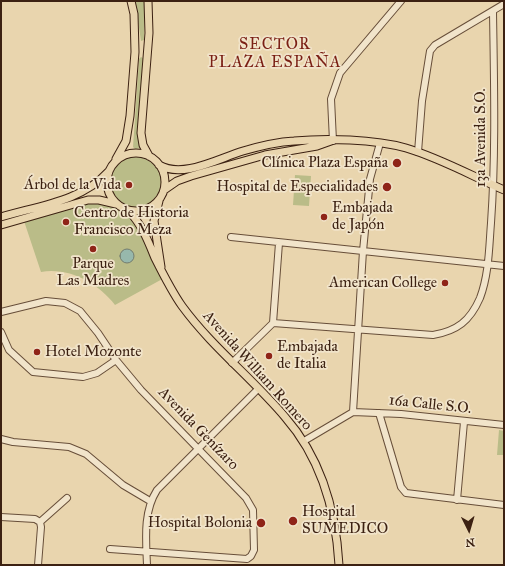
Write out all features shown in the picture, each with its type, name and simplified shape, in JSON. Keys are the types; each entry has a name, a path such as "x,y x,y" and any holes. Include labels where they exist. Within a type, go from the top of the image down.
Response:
{"main road":[{"path":"1,217 86,191 99,182 108,172 122,150 129,128 135,52 134,14 131,1"},
{"path":"148,1 149,32 141,134 143,145 149,156 159,165 167,168 186,169 243,151 276,144 318,139 380,143 418,152 504,190"},
{"path":"164,190 178,181 191,176 265,155 318,146 333,141"},
{"path":"113,164 128,154 149,156"},
{"path":"1,225 88,200 99,200 116,204 129,211 146,209 155,205 164,190 164,176 159,165"},
{"path":"108,172 106,183 108,191 116,204"},
{"name":"Avenida William Romero","path":"160,198 154,222 162,269"},
{"path":"1,221 24,214 34,207"},
{"name":"Avenida William Romero","path":"129,211 140,225 181,304 197,325 285,417 304,441 321,477 328,497 334,520 339,565"}],"street":[{"path":"333,141 331,99 340,73 399,3"},
{"path":"418,152 430,51 435,45 504,4"},
{"name":"13a Avenida S.O.","path":"273,323 433,336 450,332 461,326 471,314 480,298 488,265 495,186 493,11"},
{"path":"304,441 354,412 363,251 370,179 380,143"},
{"path":"231,237 504,266"},
{"path":"232,363 273,323 279,243"},
{"name":"Avenida Genízaro","path":"1,312 46,301 65,303 80,311 98,333 116,360 141,390 251,503 253,510 254,540 251,556 243,560 146,551"},
{"path":"1,332 9,350 33,372 83,377 97,373 116,360"},
{"path":"146,565 147,518 150,501 157,490 258,390"},
{"name":"16a Calle S.O.","path":"354,412 504,425"},
{"path":"379,413 401,487 406,493 457,500 504,504"},
{"path":"457,500 464,422"},
{"path":"1,439 13,442 69,447 86,454 123,485 150,501"},
{"path":"40,522 67,498"},
{"path":"1,517 35,519 40,522"},
{"path":"38,565 41,527 40,522"},
{"path":"110,549 146,551"}],"green space":[{"path":"135,1 145,1 144,40 141,41"},
{"path":"141,57 143,58 138,141 141,148 135,149 133,147 139,59"},
{"path":"136,157 146,159 154,164 159,172 161,182 159,192 154,200 146,205 136,207 126,205 118,200 113,192 111,182 113,172 118,164 126,159"},
{"path":"295,175 311,176 309,206 293,205"},
{"name":"Parque Las Madres","path":"88,200 116,204 129,211 166,277 115,305 100,290 82,278 62,272 41,272 23,218"},
{"path":"499,430 504,431 504,455 497,455"}],"water":[{"path":"327,184 339,185 339,191 327,190"},
{"path":"127,249 132,251 134,256 132,261 127,263 122,261 120,256 122,251"}],"place":[{"name":"Clínica Plaza España","path":"397,163"},
{"name":"Árbol de la Vida","path":"129,185"},
{"name":"Hospital de Especialidades","path":"387,187"},
{"name":"Embajada de Japón","path":"324,217"},
{"name":"Centro de Historia Francisco Meza","path":"66,222"},
{"name":"Parque Las Madres","path":"93,249"},
{"name":"American College","path":"445,283"},
{"name":"Hotel Mozonte","path":"37,352"},
{"name":"Embajada de Italia","path":"269,356"},
{"name":"Hospital SUMEDICO","path":"293,521"},
{"name":"Hospital Bolonia","path":"261,523"}],"district":[{"name":"SECTOR PLAZA ESPAÑA","path":"275,54"}]}
